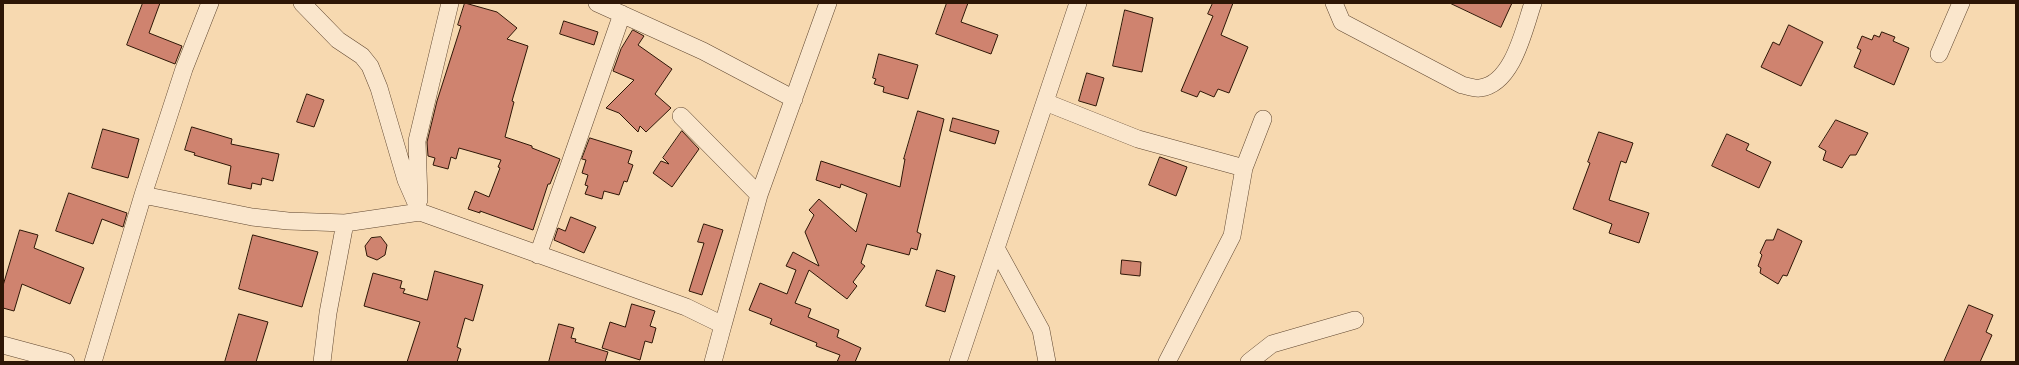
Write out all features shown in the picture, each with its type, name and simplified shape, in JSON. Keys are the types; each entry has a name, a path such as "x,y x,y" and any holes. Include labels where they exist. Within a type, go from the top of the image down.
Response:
{"street":[{"path":"93,362 143,195 184,69 210,3"},
{"path":"302,3 338,40 362,56 370,66 379,88 406,180 420,212"},
{"path":"420,212 417,141 450,3"},
{"path":"597,3 703,51 794,98"},
{"path":"713,362 759,195 828,3"},
{"path":"958,362 1078,3"},
{"path":"1334,3 1342,22 1462,85 1480,88 1499,80 1511,66 1533,3"},
{"path":"1939,54 1961,3"},
{"path":"538,255 622,14"},
{"path":"1045,102 1138,139 1244,168"},
{"path":"681,116 759,195"},
{"path":"1167,362 1232,236 1244,168 1263,119"},
{"path":"143,195 252,216 288,221 345,223 420,212 686,307 723,325"},
{"path":"322,362 328,314 345,223"},
{"path":"996,248 1041,330 1047,362"},
{"path":"1249,362 1272,344 1355,320"},
{"path":"3,345 26,357 66,362"}],"building":[{"path":"143,3 160,3 149,33 182,46 175,64 127,45"},
{"path":"465,3 497,12 517,28 507,39 528,46 512,101 514,102 505,137 532,146 532,148 560,159 550,184 548,184 533,230 480,211 480,213 468,209 475,191 489,197 500,168 498,167 501,160 459,148 456,159 451,157 448,169 433,165 435,158 428,156 427,142 437,101 461,26 458,25"},
{"path":"947,3 968,3 961,22 998,35 991,54 936,34"},
{"path":"1213,3 1233,3 1221,35 1248,47 1229,93 1218,89 1214,97 1200,91 1197,97 1181,91 1213,16 1208,14"},
{"path":"1450,3 1512,3 1501,27"},
{"path":"1125,10 1153,18 1142,72 1113,66"},
{"path":"564,21 598,32 594,45 560,34"},
{"path":"1789,25 1823,42 1801,86 1761,67 1773,42 1779,45"},
{"path":"633,30 644,36 638,45 672,69 655,94 671,108 646,132 640,126 638,132 619,113 606,108 634,80 613,71 621,49"},
{"path":"1882,32 1895,37 1893,41 1909,48 1894,85 1854,67 1861,50 1857,48 1862,36 1872,40 1874,35 1879,37"},
{"path":"879,54 918,65 908,99 883,92 884,87 874,84 876,79 873,78"},
{"path":"1087,73 1104,78 1096,106 1079,101"},
{"path":"307,94 324,100 314,127 297,122"},
{"path":"918,111 944,119 917,232 921,234 917,250 911,248 909,255 867,244 861,263 865,266 853,282 857,286 847,299 809,270 795,303 811,309 808,317 839,330 837,337 861,348 855,362 837,362 840,355 816,346 817,343 770,324 772,319 749,310 760,283 787,294 796,270 786,266 793,252 819,266 805,232 814,215 809,210 819,199 856,232 867,194 841,184 840,188 816,180 821,161 900,187 904,159"},
{"path":"953,118 999,131 995,144 950,131"},
{"path":"1836,120 1868,133 1856,155 1850,155 1842,168 1823,160 1826,151 1819,147"},
{"path":"192,127 232,139 231,144 279,154 273,181 262,178 261,185 252,183 251,189 228,184 231,166 194,155 195,153 185,150"},
{"path":"103,129 139,139 128,178 92,168"},
{"path":"682,131 699,149 672,187 653,173 661,161 669,164 663,158"},
{"path":"1599,132 1633,143 1626,163 1621,161 1609,200 1649,213 1639,243 1609,233 1612,224 1573,209 1590,163 1588,162"},
{"path":"1727,134 1749,144 1746,150 1771,162 1759,188 1712,166"},
{"path":"590,138 632,151 628,163 633,165 627,182 624,181 619,195 604,191 602,199 585,194 588,186 585,185 588,175 582,173 586,160 582,159"},
{"path":"1160,157 1187,167 1176,196 1149,185"},
{"path":"69,193 127,213 123,227 102,219 93,244 56,231"},
{"path":"571,217 596,227 584,253 554,240 558,228 565,231"},
{"path":"704,224 723,230 702,295 689,291 704,243 698,242"},
{"path":"1778,229 1802,241 1787,276 1783,275 1778,284 1760,273 1761,268 1758,266 1762,255 1760,253 1766,240 1773,240"},
{"path":"20,230 38,235 34,248 84,268 70,304 22,284 14,311 3,308 3,286"},
{"path":"253,235 318,252 302,307 239,289"},
{"path":"381,237 387,245 385,255 377,260 367,256 365,246 371,238"},
{"path":"1122,260 1141,262 1140,276 1121,274"},
{"path":"937,270 955,276 945,312 926,306"},
{"path":"435,271 483,285 473,321 465,318 457,347 461,349 457,362 407,362 420,322 364,306 373,273 402,281 400,288 405,289 403,293 427,300"},
{"path":"632,304 655,311 650,326 656,328 652,343 645,341 640,360 602,348 610,322 625,327"},
{"path":"1969,305 1993,315 1986,332 1992,335 1980,362 1944,362"},
{"path":"239,314 268,322 256,362 225,362"},
{"path":"559,324 574,328 571,338 576,339 575,342 608,352 605,362 549,362"}]}
